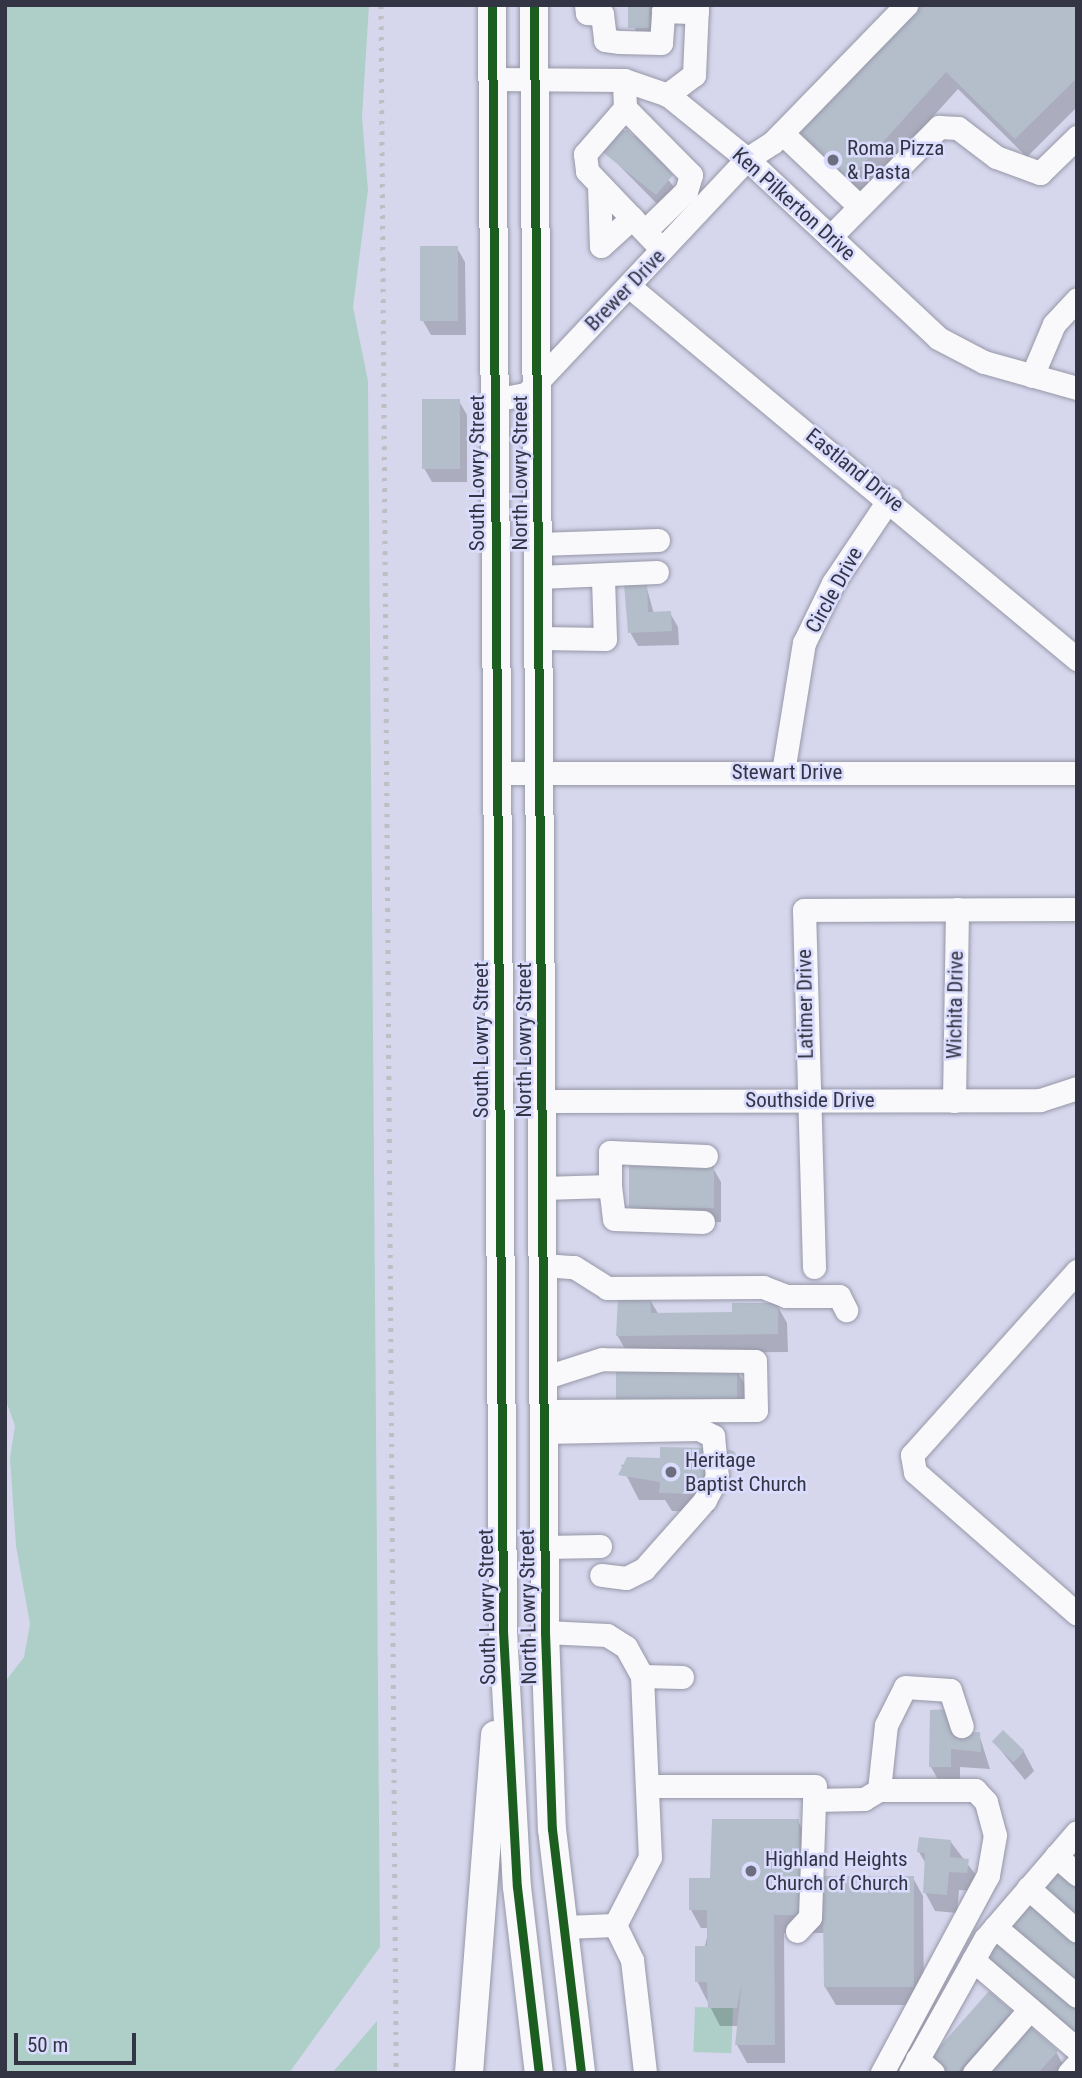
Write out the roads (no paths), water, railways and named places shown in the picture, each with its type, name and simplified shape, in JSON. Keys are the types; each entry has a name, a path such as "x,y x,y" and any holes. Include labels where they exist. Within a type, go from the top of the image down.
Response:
{"main road":[{"name":"South Lowry Street","path":"492,5 503,1631 517,1886 539,2073"},
{"name":"North Lowry Street","path":"534,5 545,1632 552,1829 581,2073"},
{"path":"501,1377 543,1378"},
{"path":"503,1631 545,1632"},
{"path":"470,2073 504,1659"}],"street":[{"path":"586,5 587,13 602,14 605,40 620,42 661,43 663,11 697,8 694,75 667,95"},
{"name":"Brewer Drive","path":"494,400 517,401 630,287 747,159 782,133 906,5"},
{"name":"Ken Pilkerton Drive","path":"492,79 624,80 667,95 747,159 938,338 984,362 1077,388"},
{"path":"599,184 601,246 638,225 686,191 691,175 625,108 624,80"},
{"path":"625,108 584,154 587,170 663,250"},
{"path":"830,237 939,127 958,128 996,157 1040,173 1077,137"},
{"path":"782,133 859,206"},
{"name":"Eastland Drive","path":"630,287 890,498 1077,659"},
{"path":"1032,376 1054,324 1077,299"},
{"name":"Circle Drive","path":"783,772 804,643 833,583 890,498"},
{"path":"538,544 659,540"},
{"path":"538,577 603,578 657,572"},
{"path":"539,638 605,639 603,578"},
{"name":"Stewart Drive","path":"497,772 1077,773"},
{"name":"Latimer Drive","path":"814,1267 807,1100 804,909 957,909"},
{"path":"957,909 1077,909"},
{"name":"Wichita Drive","path":"954,1101 957,909"},
{"name":"Southside Drive","path":"541,1101 1040,1100 1077,1088"},
{"path":"703,1222 614,1219 610,1152 706,1156"},
{"path":"542,1188 610,1186"},
{"path":"542,1265 574,1267 607,1288 763,1287 786,1296 839,1296 846,1310"},
{"path":"1077,1271 912,1455 915,1472 1077,1614"},
{"path":"543,1378 602,1359 755,1361 756,1410 543,1422"},
{"path":"543,1422 699,1429 713,1436 717,1477 705,1500 644,1569 626,1578 601,1575"},
{"path":"544,1547 600,1546"},
{"path":"545,1632 607,1634 626,1647 642,1676 650,1857 615,1925"},
{"path":"642,1676 682,1677"},
{"path":"878,1790 886,1725 905,1687 950,1690 962,1726"},
{"path":"647,1786 815,1786"},
{"path":"797,1931 810,1917 814,1800 864,1799 878,1790 975,1790 986,1802 995,1835 988,1875 882,2073"},
{"path":"920,2068 973,1960 995,1927 1077,1832"},
{"path":"1056,1856 1077,1874"},
{"path":"1028,1888 1077,1931"},
{"path":"564,1927 615,1925"},
{"path":"615,1925 632,1961 645,2073"},
{"path":"995,1927 1077,1996"},
{"path":"973,1960 1077,2049"},
{"path":"974,2073 1030,2009"},
{"path":"1069,2073 1077,2064"}],"railway":[{"path":"381,5 396,2073"}],"place":[{"name":"Roma Pizza & Pasta","path":"833,160"},
{"name":"Heritage Baptist Church","path":"671,1472"},
{"name":"Highland Heights Church of Church","path":"751,1871"}]}
